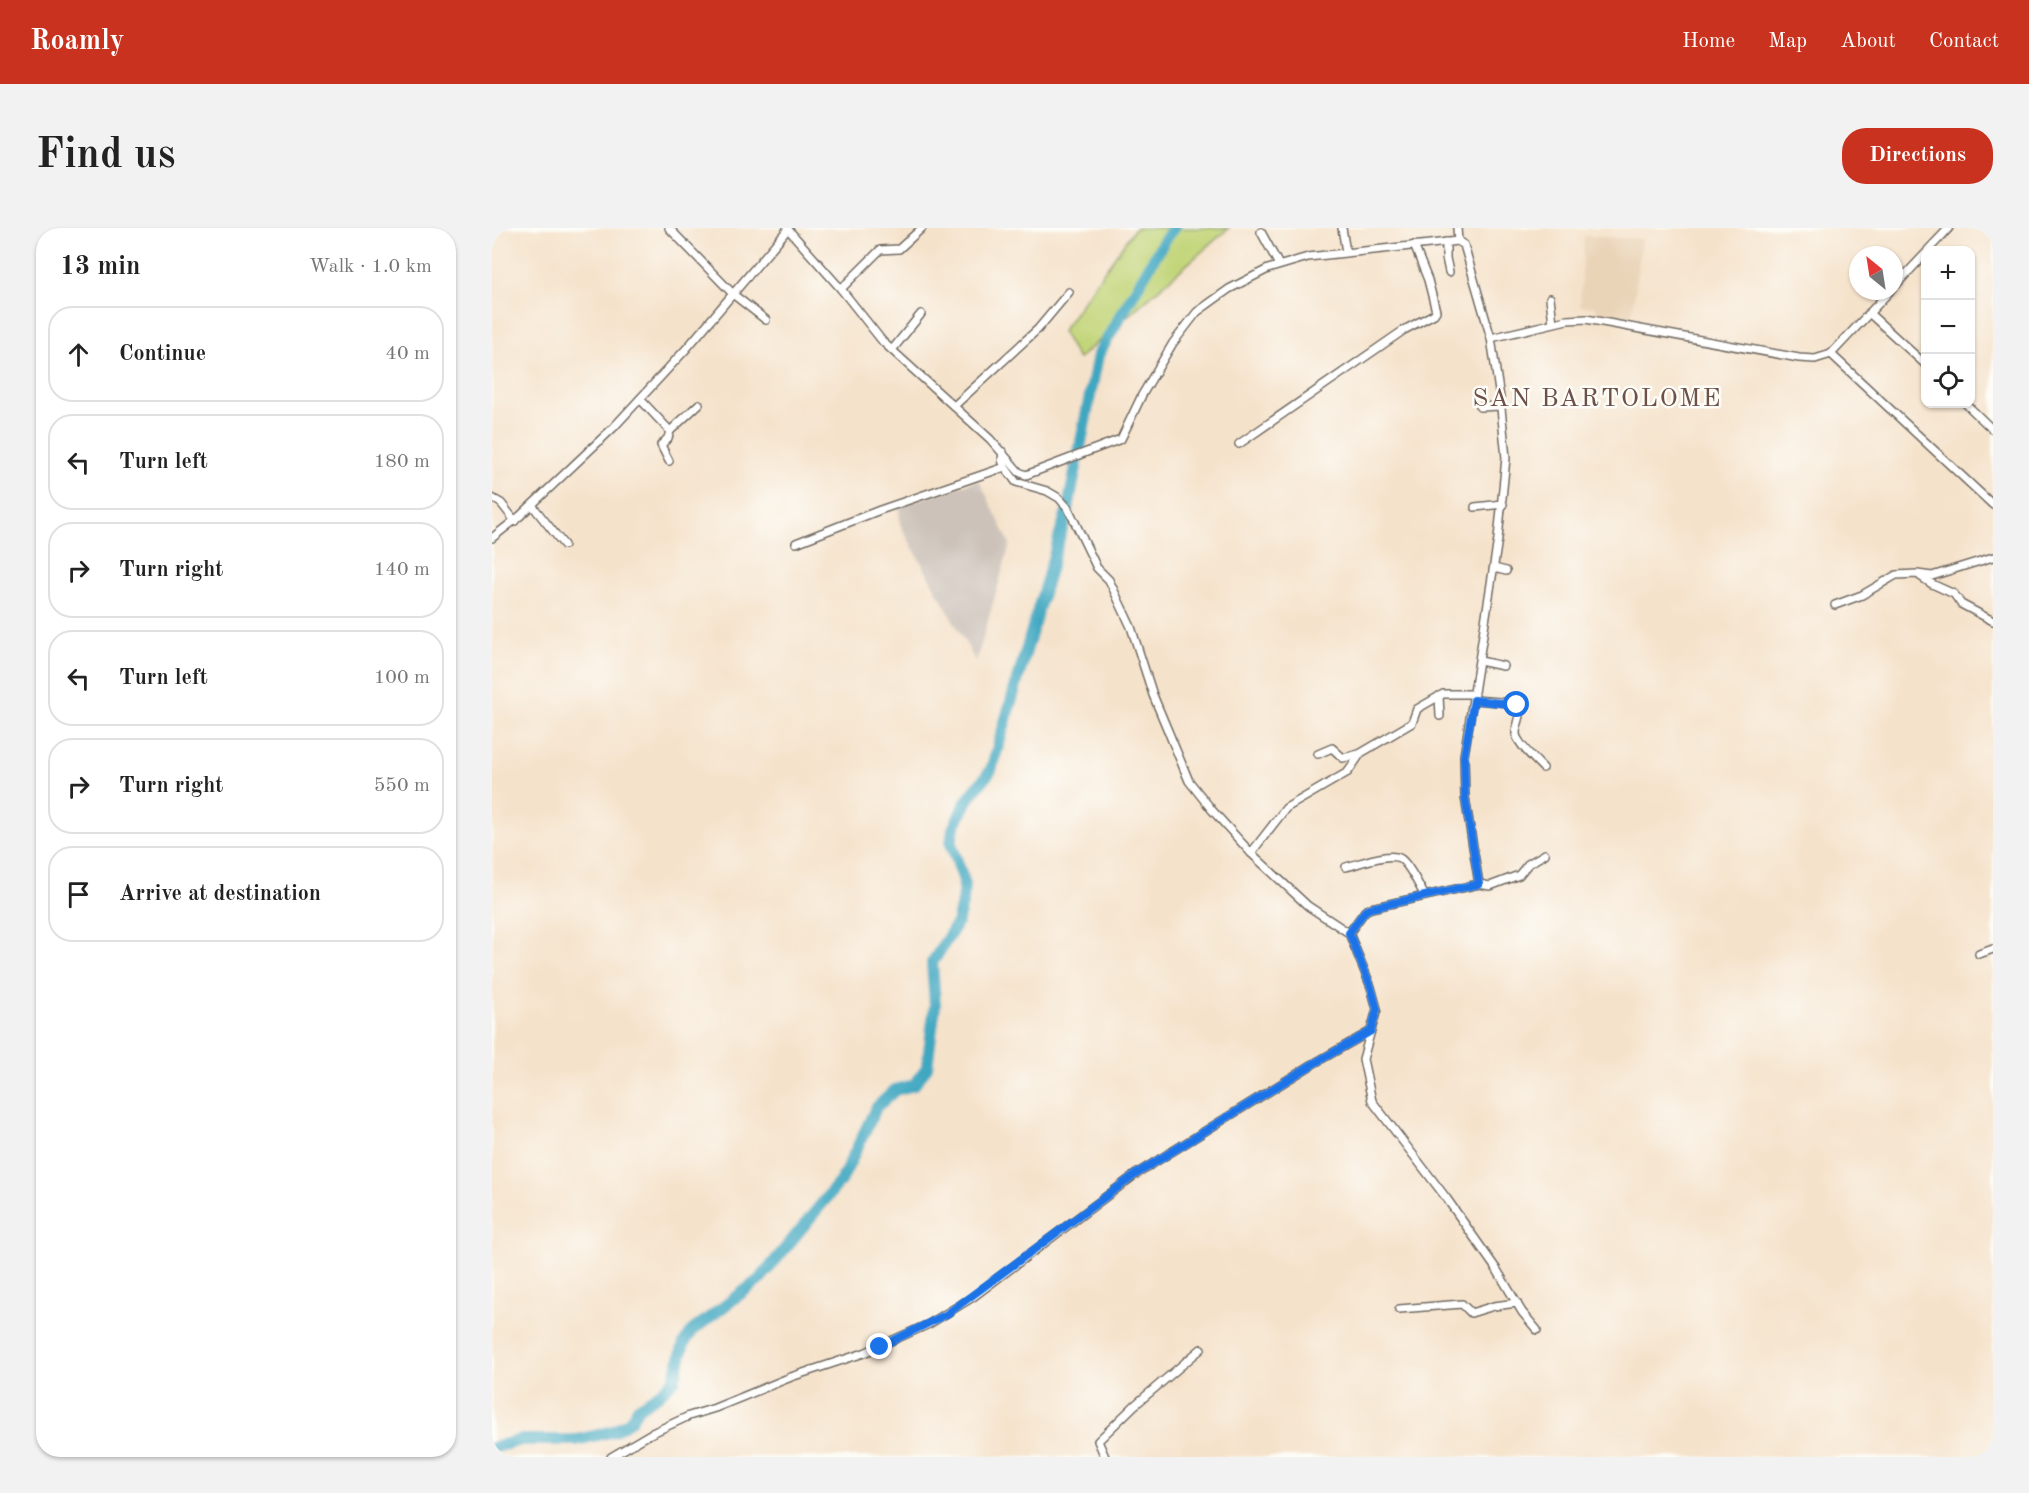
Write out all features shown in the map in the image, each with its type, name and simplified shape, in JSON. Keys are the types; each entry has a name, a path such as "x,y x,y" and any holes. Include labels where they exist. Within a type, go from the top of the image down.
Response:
{"street":[{"path":"669,228 734,295 766,320"},
{"path":"841,289 880,250 899,249 922,228"},
{"path":"1342,228 1346,252"},
{"path":"1457,228 1458,241 1466,250 1491,338 1506,458 1503,504 1494,568 1464,756 1465,797 1479,884"},
{"path":"1932,246 1949,228"},
{"path":"492,538 515,521 589,453 734,295 788,229 841,289 883,342 1003,452 1019,472 1026,475 1119,440 1156,370 1193,316 1220,295 1254,276 1279,265 1308,257 1458,241"},
{"path":"1261,232 1279,265"},
{"path":"1446,242 1449,272"},
{"path":"1239,444 1404,330 1436,312 1435,299 1414,245"},
{"path":"1903,277 1921,258"},
{"path":"954,406 1038,329 1069,292"},
{"path":"1550,298 1553,323"},
{"path":"1491,338 1553,323 1578,319 1595,320 1808,359 1820,358 1830,354 1881,300"},
{"path":"1869,313 1921,360"},
{"path":"892,350 921,314"},
{"path":"1830,354 1993,505"},
{"path":"640,399 670,431"},
{"path":"669,461 661,445 668,438 670,431 699,404"},
{"path":"1480,407 1501,405"},
{"path":"1970,408 1993,430"},
{"path":"1003,452 1002,460 1005,467 1016,482 1047,491 1059,498 1068,508 1097,568 1109,580 1131,627 1152,695 1189,781 1251,853 1308,906 1349,933 1371,987 1377,1009 1363,1059 1372,1101 1447,1199 1497,1270 1516,1303 1537,1330"},
{"path":"796,543 880,510 1005,467"},
{"path":"492,498 501,503 515,521"},
{"path":"1474,507 1503,504"},
{"path":"532,506 564,545"},
{"path":"1835,605 1862,595 1896,575 1932,576 1993,557"},
{"path":"1494,568 1506,571"},
{"path":"1917,574 1954,594 1961,604 1993,621"},
{"path":"1480,661 1503,666"},
{"path":"1318,754 1332,748 1343,758 1361,753 1413,723 1415,710 1445,694 1519,706 1521,712 1516,734 1518,740 1543,768"},
{"path":"1439,696 1440,716"},
{"path":"1251,853 1286,808 1348,772 1361,753"},
{"path":"1349,933 1365,911 1371,908 1479,884 1490,886 1519,875 1528,864 1545,854"},
{"path":"1346,867 1386,856 1398,857 1403,861 1425,896"},
{"path":"1979,954 1993,949"},
{"path":"611,1457 683,1419 791,1377 864,1353 902,1338 938,1319 973,1297 1136,1174 1313,1064 1371,1031"},
{"path":"1399,1309 1462,1304 1471,1313 1494,1306 1516,1303"},
{"path":"1105,1457 1098,1441 1135,1405 1201,1349"}],"shaded area":[{"path":"1584,236 1642,239 1631,322 1595,317 1596,307 1580,306"},
{"path":"979,480 1010,544 976,662 900,524 899,506"}],"green space":[{"path":"1135,228 1229,228 1078,359 1062,331"}],"waterway":[{"path":"492,1448 521,1440 577,1440 614,1431 630,1421 638,1408 658,1395 674,1380 684,1343 693,1330 760,1279 842,1179 876,1108 895,1090 914,1085 927,1067 935,1005 932,963 957,923 963,900 964,881 951,844 953,829 966,802 991,770 1068,508 1098,355 1164,241 1174,228"}],"district":[{"name":"SAN BARTOLOME","path":"1597,399"}],"route":[{"path":"880,1347 947,1314 973,1297 1136,1174 1313,1064 1371,1031 1377,1009 1371,987 1349,933 1365,911 1371,908 1479,884 1465,797 1464,756 1474,700 1517,705"}]}
